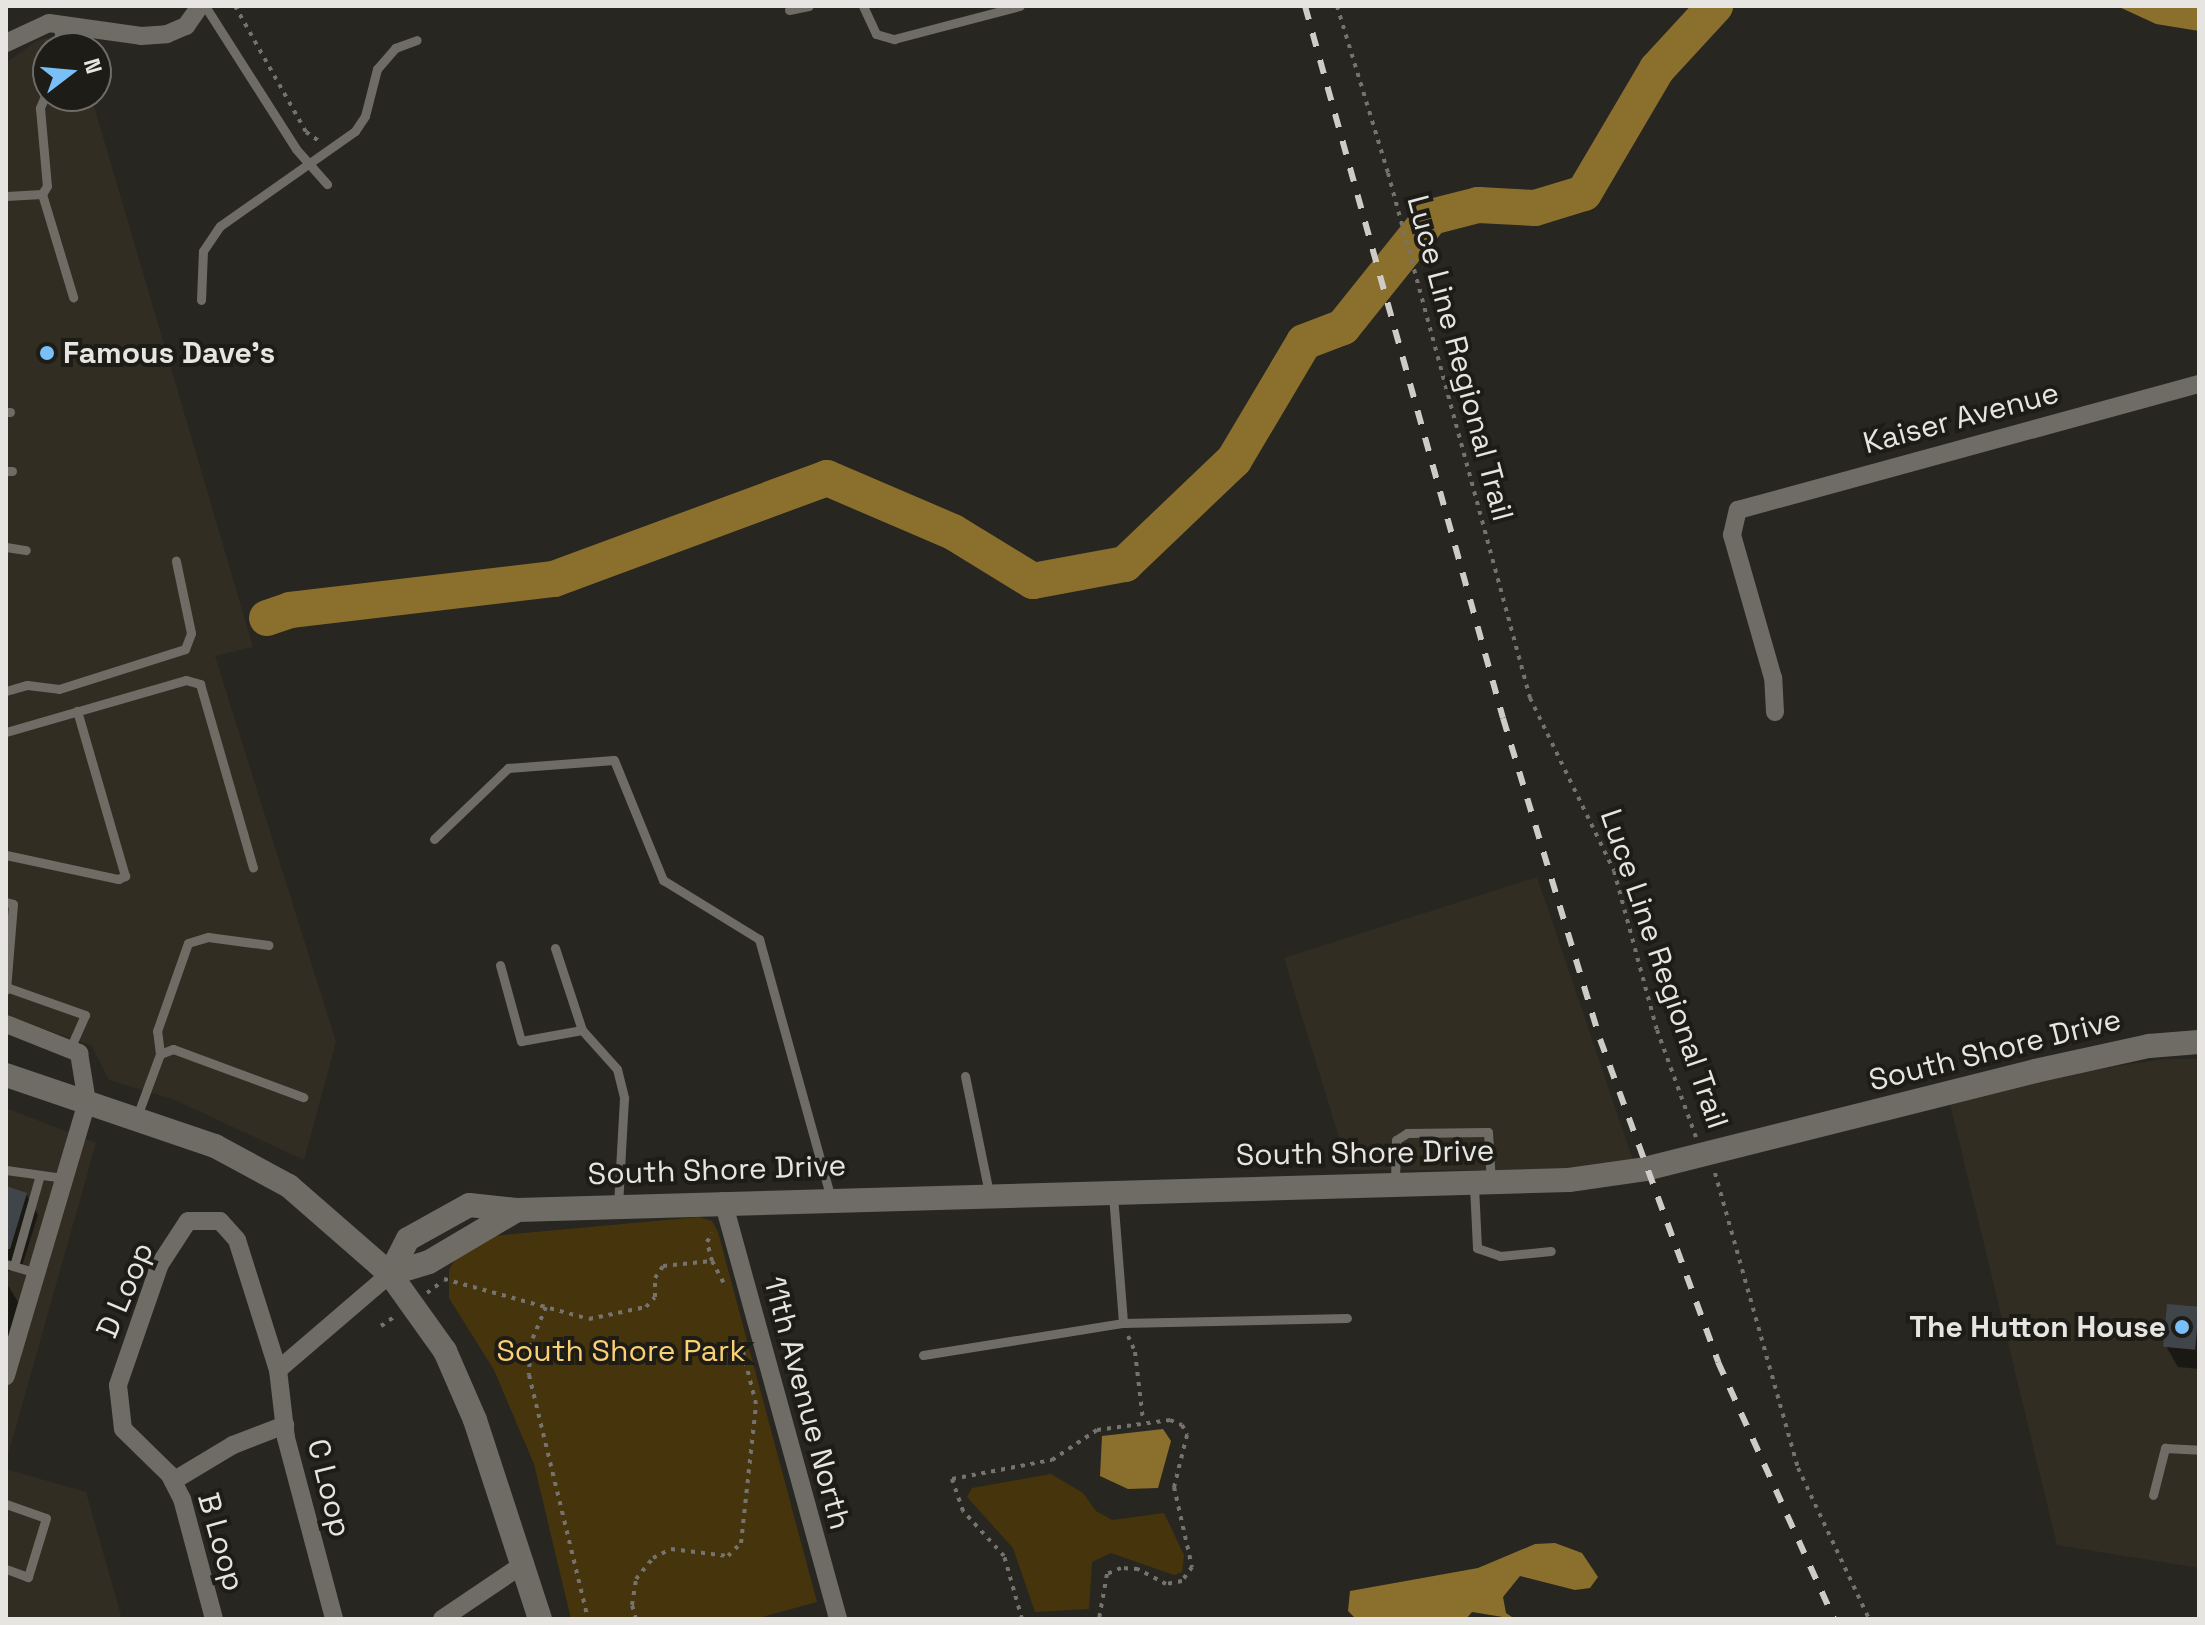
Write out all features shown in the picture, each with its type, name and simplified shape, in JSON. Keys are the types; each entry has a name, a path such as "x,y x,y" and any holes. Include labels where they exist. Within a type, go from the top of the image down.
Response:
{"street":[{"path":"6,43 58,23 141,36 167,34 186,26 203,6"},
{"name":"Kaiser Avenue","path":"1775,712 1773,678 1732,535 1738,510 2199,384"},
{"path":"6,1024 79,1053 87,1102 6,1376"},
{"name":"South Shore Drive","path":"390,1274 408,1239 469,1205 517,1210 723,1201 1482,1182 1600,1176 1706,1154 2035,1071 2149,1046 2199,1042"},
{"path":"6,1075 215,1146 289,1186 390,1274 445,1351 475,1420 525,1563 540,1619"},
{"name":"11th Avenue North","path":"723,1201 838,1619"},
{"name":"South Shore Drive","path":"390,1274 429,1262 517,1210"},
{"name":"D Loop","path":"173,1481 123,1429 118,1385 160,1264 188,1221 220,1221 237,1240 278,1370"},
{"path":"278,1370 390,1274"},
{"name":"C Loop","path":"278,1370 285,1425 334,1619"},
{"path":"173,1481 233,1445 285,1425"},
{"name":"B Loop","path":"173,1481 214,1619"},
{"path":"442,1619 525,1563"}],"lane":[{"path":"203,6 309,163 327,184"},
{"path":"789,10 809,6"},
{"path":"863,6 876,34 894,39 1020,6"},
{"path":"58,23 59,32"},
{"path":"201,300 203,251 220,226 323,154 360,124 384,59 417,40"},
{"path":"40,112 47,186 42,194 73,297"},
{"path":"6,196 42,194"},
{"path":"6,547 26,550"},
{"path":"6,691 27,685 59,689 185,649 191,633 176,561"},
{"path":"6,732 186,680 200,684 253,868"},
{"path":"6,855 118,879 125,876 77,711"},
{"path":"434,839 508,768 614,760 663,880 759,939 831,1198"},
{"path":"6,902 13,904 6,988 85,1015 70,1049"},
{"path":"136,1119 160,1054 157,1031 188,943 208,937 268,945"},
{"path":"555,948 582,1030 617,1069 624,1098 618,1206"},
{"path":"500,965 521,1041 582,1030"},
{"path":"160,1054 173,1049 303,1097"},
{"path":"965,1076 989,1193"},
{"path":"1395,1183 1396,1140 1407,1133 1488,1132 1477,1248 1500,1256 1551,1251"},
{"path":"7,1173 64,1178"},
{"path":"37,1273 10,1265 39,1178"},
{"path":"1113,1192 1123,1323"},
{"path":"923,1355 1123,1323 1347,1318"},
{"path":"2153,1495 2165,1448 2199,1450"},
{"path":"6,1504 46,1518 28,1577 6,1569"}],"path":[{"path":"235,6 306,132 318,137 323,154"},
{"name":"Luce Line Regional Trail","path":"1337,6 1392,187 1530,698 1614,871 1657,1030 1696,1140 1706,1154 1798,1468 1869,1619"},
{"path":"429,1262 445,1280 589,1319 646,1307 655,1297 655,1278 663,1266 712,1261 730,1301"},
{"path":"546,1307 531,1343 529,1375 588,1619"},
{"path":"1123,1323 1135,1352 1143,1420"},
{"path":"636,1619 632,1605 636,1579 653,1558 671,1549 728,1556 741,1543 756,1404 737,1330"},
{"path":"1022,1619 1004,1556 963,1511 952,1479 1052,1460 1097,1430 1143,1420 1170,1420 1182,1425 1187,1435 1174,1487 1192,1567 1182,1581 1166,1584 1138,1569 1121,1568 1107,1574 1099,1619"}],"shaded area":[{"path":"2117,6 2199,6 2199,31 2156,24"},
{"path":"32,44 32,112 96,112 253,647 215,656 336,1042 304,1160 175,1100 109,1080 91,1045 6,1016 6,63"},
{"path":"1537,877 1633,1160 1569,1170 1349,1170 1284,958"},
{"path":"2166,1059 2199,1059 2199,1568 2057,1545 1950,1104 2053,1076"},
{"path":"6,1108 96,1143 6,1462"},
{"path":"1163,1429 1171,1441 1158,1488 1128,1489 1100,1476 1102,1436"},
{"path":"6,1469 86,1492 122,1619 6,1619"},
{"path":"1555,1543 1582,1553 1598,1577 1590,1588 1575,1590 1520,1576 1503,1597 1506,1613 1515,1619 1472,1612 1466,1619 1356,1619 1348,1611 1350,1591 1478,1568 1535,1544"}],"green space":[{"name":"South Shore Park","path":"699,1217 712,1221 718,1232 817,1602 755,1619 571,1619 534,1464 494,1370 449,1298 449,1270 457,1255 493,1236"},
{"path":"1051,1474 1083,1493 1096,1511 1112,1520 1164,1513 1184,1555 1182,1572 1174,1575 1111,1553 1092,1562 1089,1609 1035,1612 1013,1548 967,1497 972,1488"}],"building":[{"path":"6,1186 27,1193 10,1249 6,1249"},
{"name":"The Hutton House","path":"2167,1304 2199,1307 2195,1350 2163,1347"}],"waterway":[{"path":"267,618 290,610 554,579 827,478 953,532 1033,581 1125,564 1234,460 1304,342 1343,327 1431,217 1478,205 1535,208 1584,193 1657,69 1715,6"}],"railway":[{"path":"1305,6 1503,718 1600,1039 1718,1362 1834,1619"}],"place":[{"name":"Famous Dave's","path":"47,353"},
{"name":"The Hutton House","path":"2182,1327"}]}
